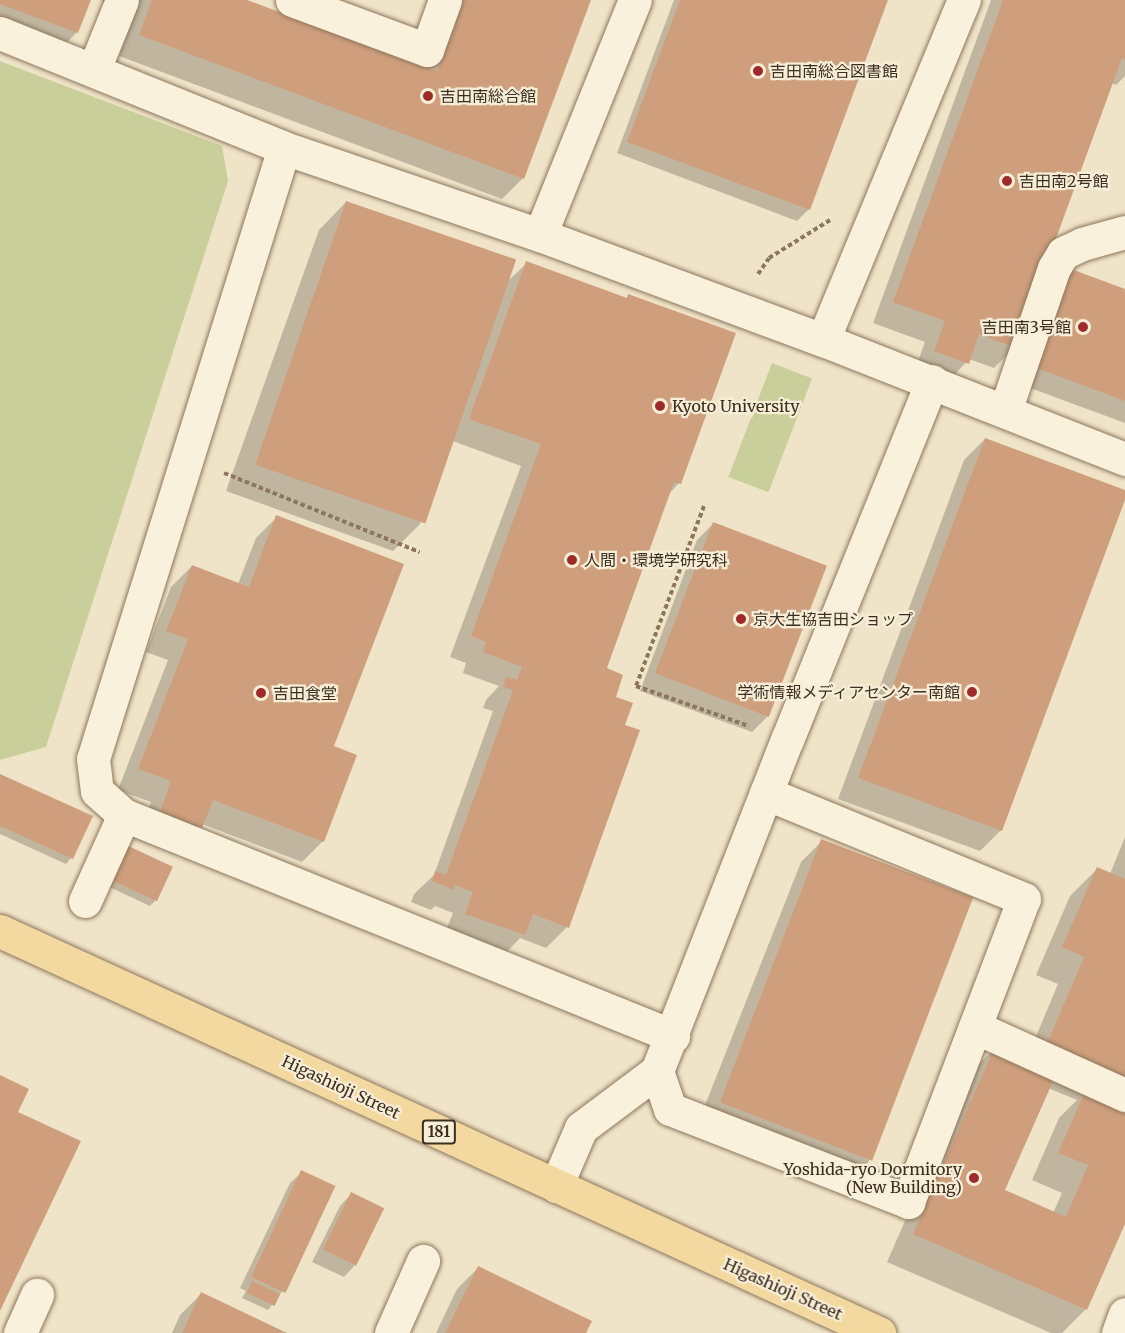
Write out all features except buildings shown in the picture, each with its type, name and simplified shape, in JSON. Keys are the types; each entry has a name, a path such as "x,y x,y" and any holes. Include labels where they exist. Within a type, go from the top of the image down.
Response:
{"main road":[{"name":"Higashioji Street","path":"0,931 879,1333"}],"lane":[{"path":"94,69 122,0"},
{"path":"292,0 427,50 445,0"},
{"path":"540,235 635,0"},
{"path":"823,340 964,0"},
{"path":"0,33 94,69 284,148 540,235 932,381 1125,459"},
{"path":"284,148 93,759 97,791 124,815 673,1035"},
{"path":"1005,411 1054,268 1064,254 1082,244 1125,232"},
{"path":"556,1186 581,1128 657,1071 932,381"},
{"path":"657,1071 670,1109 908,1202 1024,899 766,793"},
{"path":"85,901 124,815"},
{"path":"975,1027 1125,1095"},
{"path":"391,1333 423,1262"},
{"path":"20,1333 37,1295"},
{"path":"1118,1333 1125,1314"}],"path":[{"path":"756,277 769,258 831,220"},
{"path":"187,458 420,552"},
{"path":"704,506 636,686 787,740"}],"green space":[{"path":"0,61 222,146 228,181 46,747 0,760"},
{"path":"772,363 812,378 768,492 728,477"}],"place":[{"name":"吉田南総合図書館","path":"758,71"},
{"name":"吉田南総合館","path":"428,96"},
{"name":"吉田南2号館","path":"1007,181"},
{"name":"吉田南3号館","path":"1083,327"},
{"name":"Kyoto University","path":"660,406"},
{"name":"人間・環境学研究科","path":"572,560"},
{"name":"京大生協吉田ショップ","path":"741,619"},
{"name":"学術情報メディアセンター南館","path":"972,692"},
{"name":"吉田食堂","path":"261,693"},
{"name":"Yoshida-ryo Dormitory (New Building)","path":"974,1178"}]}
